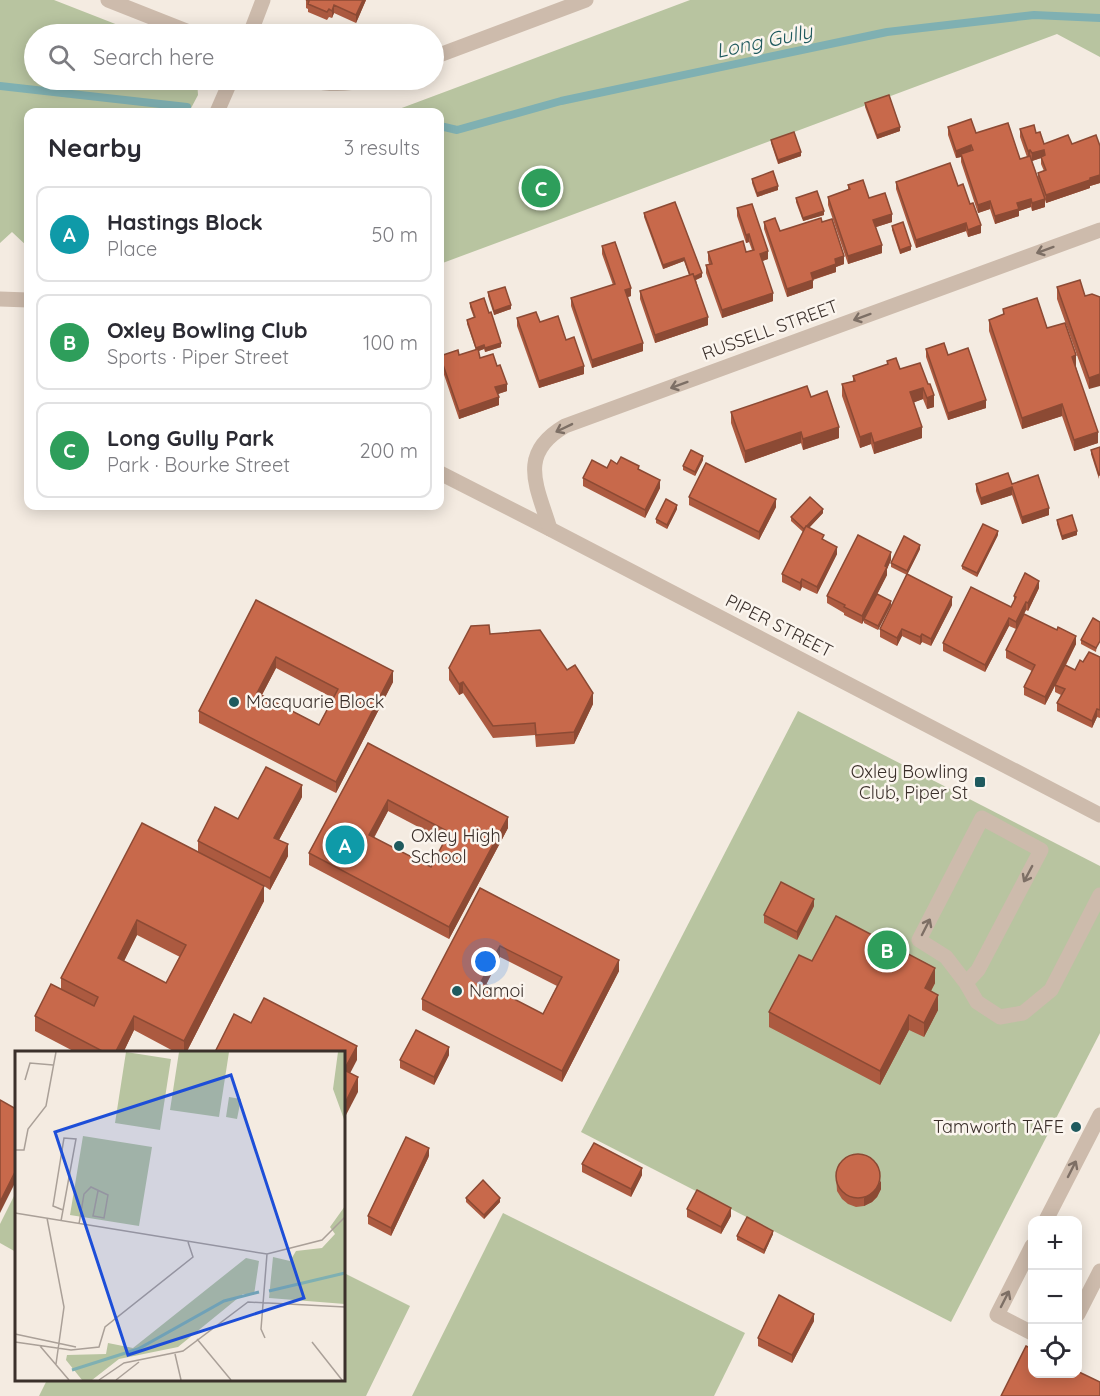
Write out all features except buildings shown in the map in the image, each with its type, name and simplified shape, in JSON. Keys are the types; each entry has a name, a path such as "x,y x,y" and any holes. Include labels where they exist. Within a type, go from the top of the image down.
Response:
{"street":[{"path":"108,0 169,24"},
{"path":"254,24 263,0"},
{"path":"444,53 586,0"},
{"path":"219,108 227,90"},
{"name":"RUSSELL STREET","path":"550,529 537,488 535,458 542,444 565,426 1100,230"},
{"path":"0,299 24,300"},
{"name":"PIPER STREET","path":"444,475 1100,814"},
{"path":"966,983 978,970 1041,850 982,818 919,940 946,957 977,1002 1000,1017 1023,1013 1051,990 1100,895"},
{"path":"1049,1216 1100,1115"},
{"path":"1028,1254 997,1315 1028,1331"},
{"path":"1082,1305 1100,1271"}],"green space":[{"path":"0,0 54,0 115,24 24,24 24,90 198,90 198,95 191,108 24,108 24,243 12,232 0,243"},
{"path":"690,0 1100,0 1100,57 1057,34 444,263 444,108 402,108"},
{"path":"798,711 1100,866 1100,1033 951,1322 581,1132"},
{"path":"15,1194 15,1251 0,1243 0,1224"},
{"path":"503,1213 745,1333 714,1396 412,1396"},
{"path":"345,1274 410,1306 366,1396 39,1396 46,1381 345,1381"}],"waterway":[{"name":"Long Gully","path":"444,127 457,130 561,101 887,32 1034,15 1100,18"},
{"name":"Long Gully","path":"0,86 24,89"},
{"name":"Long Gully","path":"36,90 187,107"}],"place":[{"name":"Long Gully Park","path":"541,188"},
{"name":"Macquarie Block","path":"234,702"},
{"name":"Oxley Bowling Club, Piper St","path":"980,782"},
{"name":"Hastings Block","path":"345,845"},
{"name":"Oxley High School","path":"399,846"},
{"name":"Oxley Bowling Club","path":"887,950"},
{"name":"Namoi","path":"457,991"},
{"name":"Tamworth TAFE","path":"1076,1127"}]}
